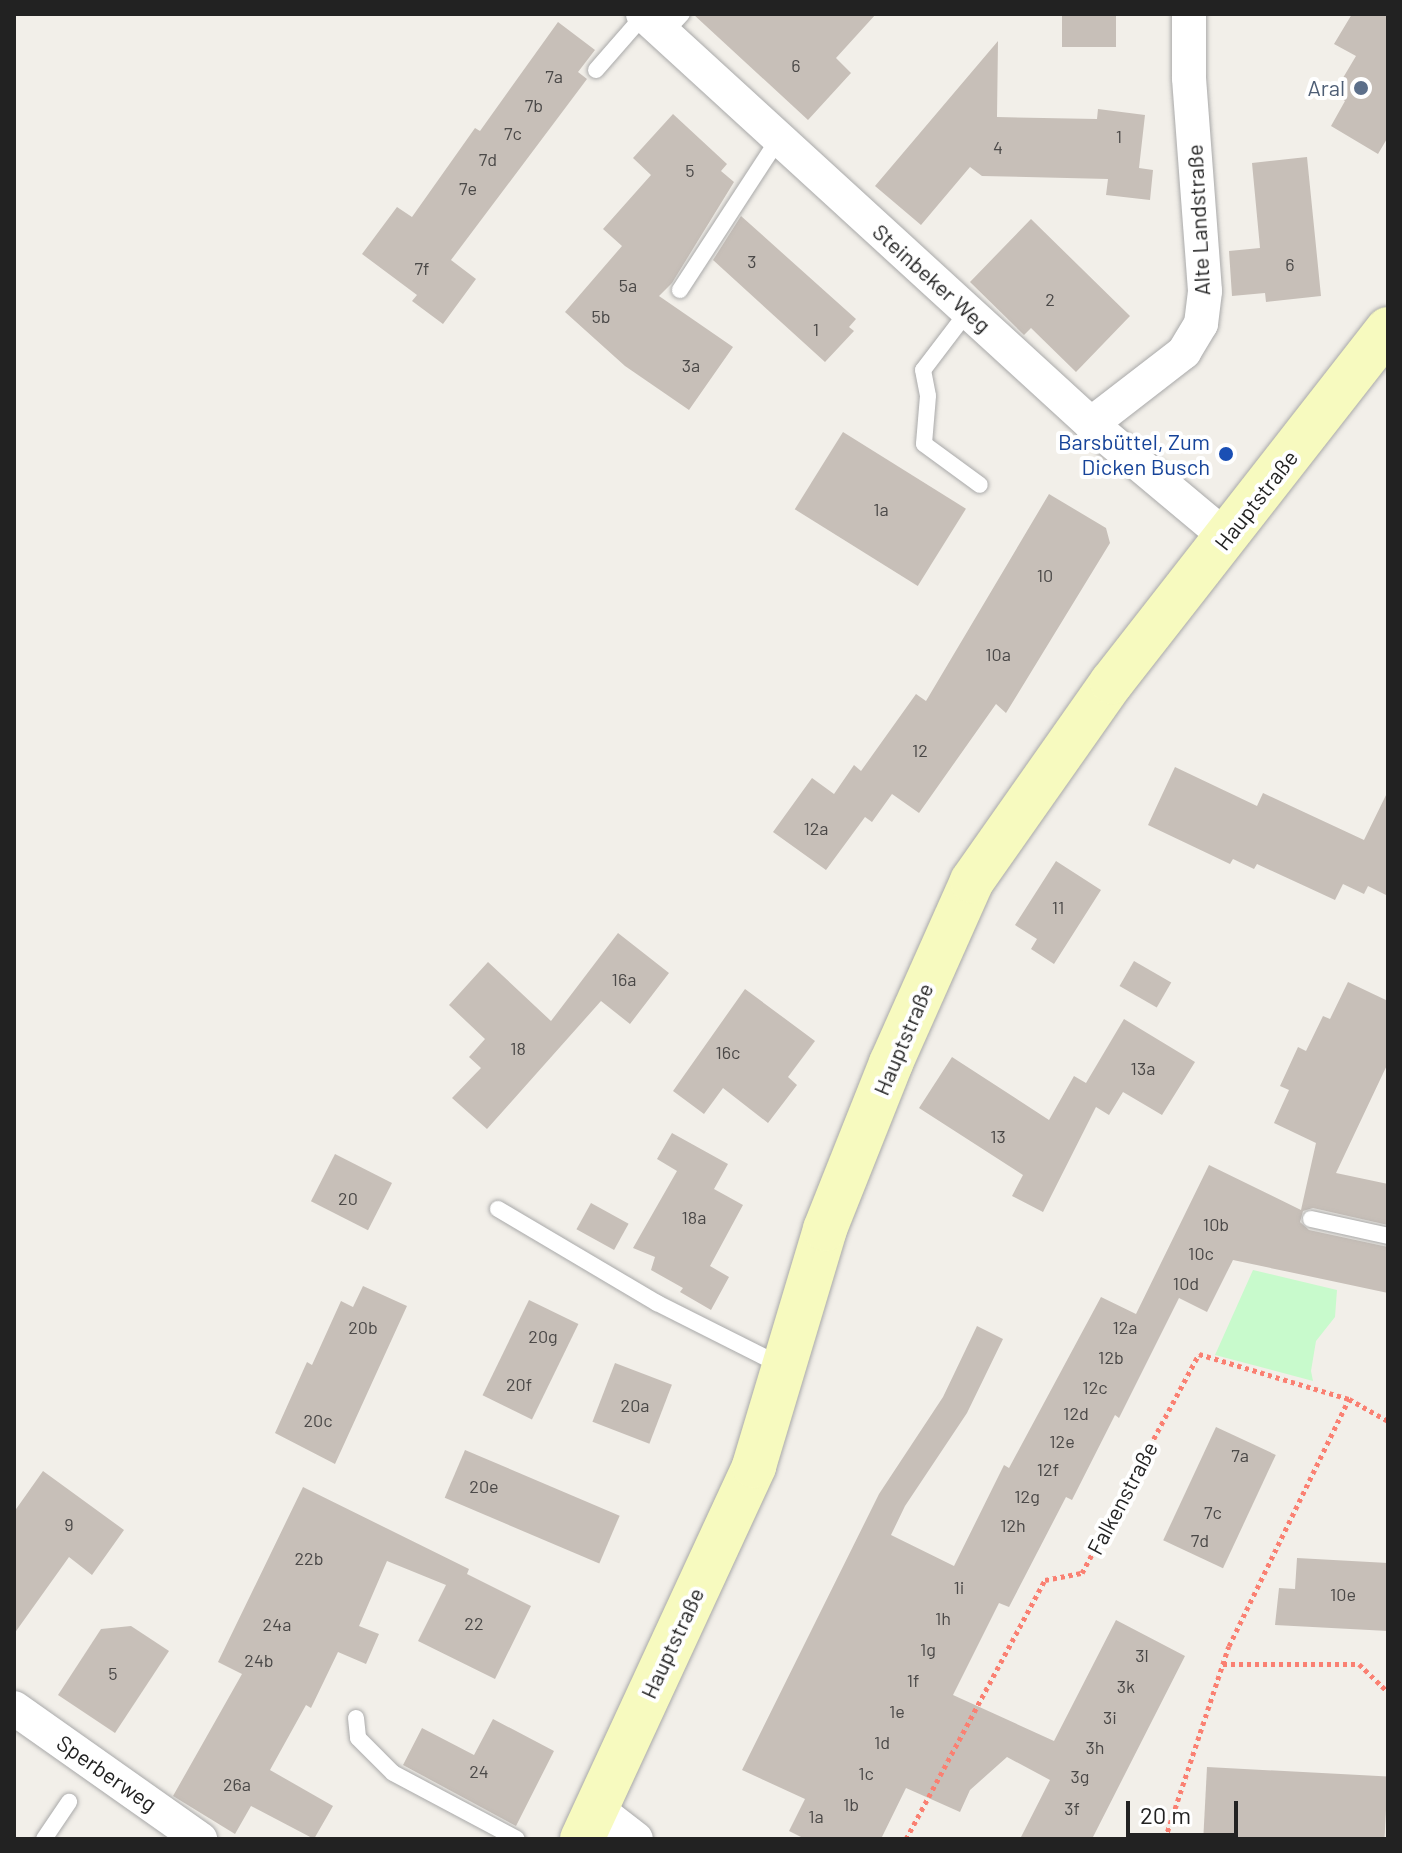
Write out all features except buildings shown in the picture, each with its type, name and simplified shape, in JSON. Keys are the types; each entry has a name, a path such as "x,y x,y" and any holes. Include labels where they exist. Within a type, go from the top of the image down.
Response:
{"street":[{"name":"Alte Landstraße","path":"1091,424 1184,352 1201,324 1205,291 1189,78 1189,14"},
{"name":"Steinbeker Weg","path":"658,19 779,138 1091,424 1226,537"},
{"name":"Hauptstraße","path":"589,1824 754,1466 825,1229 891,1063 972,881 1112,682 1388,329"},
{"name":"Sperberweg","path":"14,1708 200,1839"},
{"path":"589,1824 636,1839"}],"lane":[{"path":"596,70 658,19"},
{"path":"680,290 779,138"},
{"path":"968,311 923,370 928,396 924,444 980,485"},
{"path":"498,1209 657,1303 784,1367"},
{"path":"1311,1219 1388,1236"},
{"path":"356,1718 358,1738 393,1773 517,1839"},
{"path":"44,1839 69,1802"}],"path":[{"name":"Falkenstraße","path":"906,1839 1045,1580 1082,1573 1199,1354 1349,1399"},
{"path":"1165,1839 1223,1664 1349,1399 1388,1421"},
{"path":"1223,1664 1359,1664 1388,1692"}],"green space":[{"path":"1253,1270 1337,1290 1335,1317 1316,1341 1311,1371 1313,1381 1215,1355"}],"place":[{"name":"Aral","path":"1361,88"},
{"name":"Barsbüttel, Zum Dicken Busch","path":"1226,454"}]}
